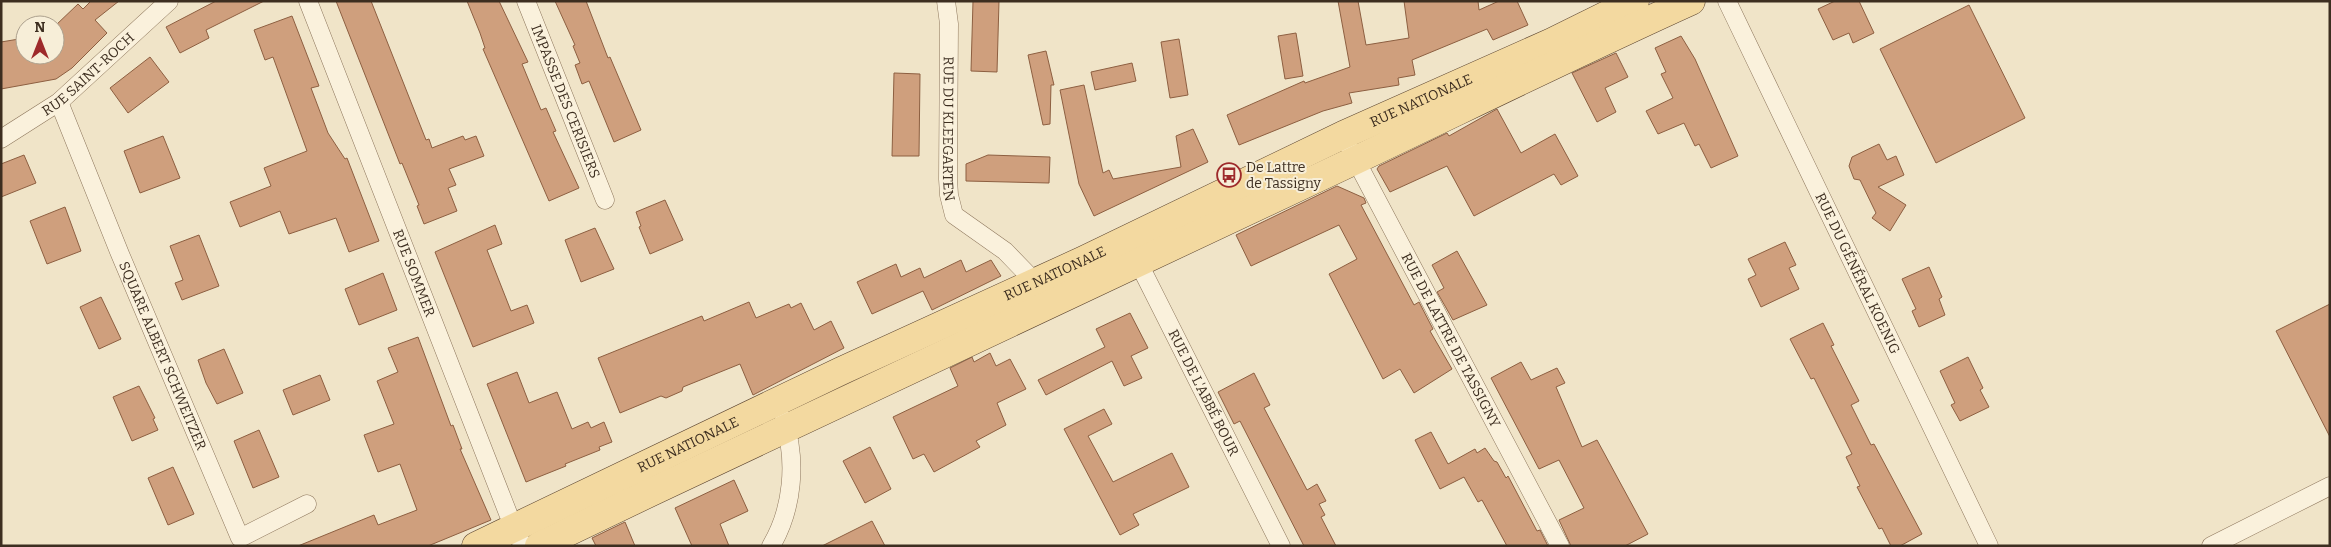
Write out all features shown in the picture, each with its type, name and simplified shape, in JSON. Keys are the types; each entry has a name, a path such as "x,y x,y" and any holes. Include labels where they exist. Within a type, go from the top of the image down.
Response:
{"main road":[{"name":"RUE NATIONALE","path":"476,546 518,537 778,400 1041,292 1138,263 1356,160 1557,51 1636,1"},
{"name":"RUE NATIONALE","path":"538,546 786,427 1041,292 1127,238 1343,135 1691,1"}],"street":[{"name":"RUE SAINT-ROCH","path":"1,139 59,102 169,1"},
{"name":"RUE SOMMER","path":"308,1 518,537"},
{"name":"IMPASSE DES CERISIERS","path":"526,1 605,200"},
{"name":"RUE DU KLEEGARTEN","path":"946,1 949,24 948,179 954,215 1005,252 1041,292"},
{"name":"RUE DU GÉNÉRAL KOENIG","path":"1726,1 1989,546"},
{"name":"SQUARE ALBERT SCHWEITZER","path":"59,102 120,254 240,538 307,504"},
{"name":"RUE DE LATTRE DE TASSIGNY","path":"1343,135 1560,546"},
{"name":"RUE DE L'ABBÉ BOUR","path":"1127,238 1281,546"},
{"path":"772,545 782,524 793,469 786,427 778,400"},
{"path":"2211,546 2330,486"}],"building":[{"path":"91,1 119,1 95,20 107,33 72,68 56,79 1,89 1,42 15,40 15,65 65,65 65,16 78,4 83,9"},
{"path":"216,1 264,1 206,30 209,38 180,53 166,27"},
{"path":"336,1 371,1 426,140 429,139 432,148 463,136 465,140 476,136 484,156 449,169 456,185 448,188 457,211 424,224 417,206 419,205 402,163 400,164"},
{"path":"467,1 499,1 528,62 522,64 541,110 546,108 556,131 553,132 579,188 549,201 483,49 485,48 480,33"},
{"path":"555,1 586,1 608,58 610,57 641,130 614,142 589,81 582,84 575,65 580,63 573,46 575,45"},
{"path":"973,1 999,1 997,72 971,71"},
{"path":"1338,1 1358,1 1366,45 1409,38 1404,1 1478,1 1479,10 1499,1 1517,1 1528,25 1493,40 1487,29 1412,60 1415,75 1398,78 1399,85 1349,93 1352,103 1323,111 1239,145 1227,115 1304,81 1305,83 1350,67"},
{"path":"1835,1 1859,1 1874,33 1853,43 1849,33 1833,40 1818,9"},
{"path":"1969,5 2025,118 1936,163 1880,49"},
{"path":"292,16 319,86 311,88 328,133 345,159 347,158 379,241 349,252 336,218 289,234 280,211 240,227 230,202 271,186 264,168 307,151 273,57 265,60 254,30"},
{"path":"1296,33 1303,76 1285,79 1278,36"},
{"path":"1681,36 1695,59 1738,156 1711,168 1699,144 1695,146 1684,123 1658,134 1646,111 1673,98 1661,74 1666,72 1655,48"},
{"path":"1179,39 1188,95 1170,98 1161,42"},
{"path":"1046,51 1054,85 1051,85 1050,124 1043,125 1028,55"},
{"path":"1616,53 1628,77 1605,88 1616,112 1597,122 1572,73"},
{"path":"150,57 169,82 128,113 110,88"},
{"path":"1132,63 1136,81 1095,90 1091,72"},
{"path":"894,73 920,74 919,156 892,156"},
{"path":"1084,85 1103,173 1109,170 1113,179 1181,167 1176,136 1193,129 1208,162 1094,216 1079,184 1060,90"},
{"path":"1497,109 1521,153 1555,134 1578,176 1561,185 1554,174 1474,216 1447,166 1390,192 1377,169 1379,166 1447,133 1449,136"},
{"path":"163,136 180,178 140,193 124,151"},
{"path":"1879,144 1887,160 1896,156 1904,175 1878,187 1906,205 1890,231 1872,218 1876,213 1860,180 1854,179 1849,166 1852,157"},
{"path":"24,155 36,183 1,197 1,164"},
{"path":"988,155 1050,157 1049,183 966,181 966,164"},
{"path":"1337,186 1364,198 1366,203 1361,205 1414,305 1419,302 1433,329 1430,331 1452,369 1414,393 1400,369 1383,379 1329,274 1357,259 1339,225 1251,266 1236,235"},
{"path":"665,200 683,240 650,254 639,227 641,226 636,212"},
{"path":"65,207 81,251 47,264 30,221"},
{"path":"495,225 502,244 487,250 511,311 527,305 534,323 473,347 435,252"},
{"path":"595,228 614,269 581,282 565,240"},
{"path":"199,235 219,286 182,300 175,283 183,280 170,246"},
{"path":"1785,242 1796,265 1789,268 1799,289 1761,307 1748,279 1756,275 1748,259"},
{"path":"1457,251 1487,305 1453,320 1437,292 1444,288 1432,265"},
{"path":"961,260 966,272 991,260 1001,276 932,310 923,291 872,314 857,282 896,264 901,277 920,268 924,278"},
{"path":"1929,267 1942,297 1939,299 1945,315 1919,327 1912,311 1916,309 1902,279"},
{"path":"383,273 397,310 359,325 345,289"},
{"path":"101,297 121,339 99,349 80,307"},
{"path":"749,302 756,318 789,304 791,308 801,303 814,330 831,321 844,348 753,395 740,364 683,387 682,391 666,398 661,396 620,413 598,358 702,316 704,321"},
{"path":"2330,304 2330,437 2276,331"},
{"path":"1130,313 1148,348 1131,356 1142,378 1124,386 1112,361 1046,395 1038,380 1105,347 1096,329"},
{"path":"1823,323 1834,345 1831,346 1859,401 1851,405 1871,445 1874,444 1922,534 1900,546 1891,546 1882,528 1879,529 1857,487 1860,486 1846,457 1852,454 1814,378 1811,379 1790,339"},
{"path":"418,337 451,426 453,425 462,449 460,449 491,520 428,546 298,546 374,515 378,525 417,510 400,464 378,472 364,435 394,424 377,381 398,372 388,348"},
{"path":"224,349 243,393 217,404 206,383 198,360"},
{"path":"990,353 996,366 1010,359 1026,389 997,403 1006,425 976,441 980,447 934,472 924,454 913,459 893,417 958,386 950,368 972,357 974,362"},
{"path":"1968,357 1983,388 1980,390 1989,407 1960,421 1951,405 1955,403 1940,371"},
{"path":"1521,362 1531,380 1557,368 1565,383 1556,387 1582,447 1597,440 1648,534 1625,546 1571,546 1559,520 1584,508 1559,460 1539,469 1491,378"},
{"path":"517,372 529,403 557,392 572,429 588,422 591,428 604,422 612,442 599,447 600,450 565,464 566,466 526,482 487,384"},
{"path":"1254,373 1270,405 1264,408 1307,490 1317,484 1326,501 1319,504 1325,515 1321,517 1336,546 1304,546 1240,421 1234,424 1218,392"},
{"path":"320,375 330,400 293,415 283,390"},
{"path":"139,386 155,418 153,419 158,430 132,441 113,397"},
{"path":"1104,409 1112,424 1088,436 1113,482 1172,453 1189,487 1133,514 1139,525 1120,535 1064,429"},
{"path":"259,430 279,477 253,488 234,441"},
{"path":"1431,432 1448,464 1475,449 1477,453 1485,448 1494,461 1497,462 1506,478 1508,476 1537,531 1540,530 1548,546 1507,546 1482,500 1478,502 1464,477 1440,489 1415,440"},
{"path":"870,447 891,489 865,503 843,461"},
{"path":"173,467 194,514 168,525 148,478"},
{"path":"734,480 748,511 720,524 729,546 692,546 675,508"},
{"path":"872,521 885,546 822,546"},
{"path":"625,522 635,546 596,546 592,538"}],"place":[{"name":"De Lattre de Tassigny","path":"1229,175"}]}
